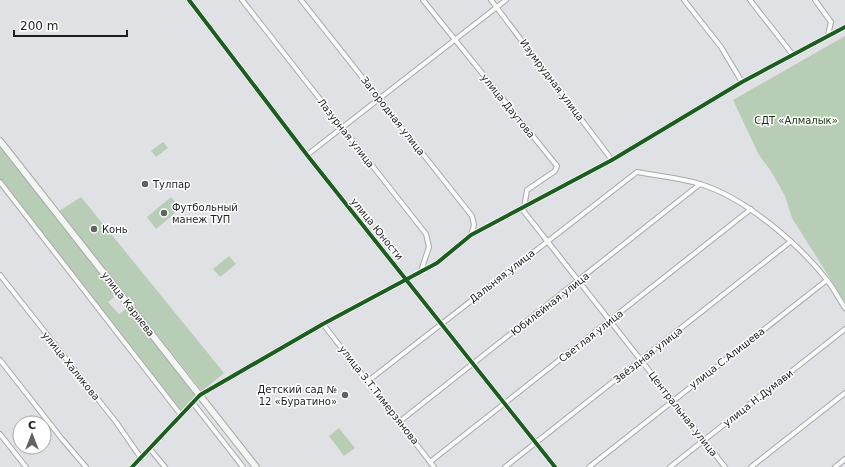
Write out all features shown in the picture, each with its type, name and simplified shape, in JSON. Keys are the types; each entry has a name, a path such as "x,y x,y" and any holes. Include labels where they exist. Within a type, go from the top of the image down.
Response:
{"main road":[{"name":"улица Кариева","path":"0,141 256,467"}],"street":[{"name":"улица Юности","path":"189,0 307,155 505,402 555,467"},
{"name":"Лазурная улица","path":"242,0 426,234 429,247 420,271"},
{"name":"Загородная улица","path":"300,0 472,216 474,225 471,235"},
{"name":"улица Даутова","path":"422,0 557,166 555,171 527,190 523,209"},
{"name":"Изумрудная улица","path":"491,0 612,160"},
{"path":"307,155 506,0"},
{"path":"684,0 721,47 742,82"},
{"path":"750,0 793,54"},
{"path":"815,0 831,22 828,35"},
{"path":"132,467 200,394 323,324 437,262 471,235 523,209 612,160 742,82 845,27"},
{"name":"Дальняя улица","path":"368,381 637,172 700,184"},
{"path":"0,182 181,416"},
{"path":"700,184 751,209 768,222 827,280 845,308"},
{"name":"Юбилейная улица","path":"399,422 578,282 700,184"},
{"name":"Центральная улица","path":"523,209 609,322 641,360 725,467"},
{"name":"Светлая улица","path":"430,462 751,209"},
{"name":"Звёздная улица","path":"505,467 790,242"},
{"name":"улица Халикова","path":"0,275 116,422 141,458"},
{"name":"улица С.Алишева","path":"589,467 827,280"},
{"name":"улица З.Т.Тимерзянова","path":"323,324 434,467"},
{"name":"улица Н.Думави","path":"670,467 845,329"},
{"path":"0,360 62,440 86,467"},
{"path":"751,467 845,393"},
{"path":"193,402 243,467"},
{"path":"0,434 26,467"},
{"path":"150,449 164,467"},
{"path":"835,467 845,459"}],"green space":[{"name":"СДТ «Алмалык»","path":"845,36 845,302 792,218 785,196 771,171 759,155 733,100"},
{"path":"163,142 168,148 156,157 151,151"},
{"path":"0,145 117,295 108,302 119,314 127,308 196,395 182,412 0,180"},
{"path":"81,197 224,373 202,391 59,211"},
{"name":"Футбольный манеж ТУП","path":"171,197 181,208 156,229 147,217"},
{"path":"229,256 236,264 220,277 213,269"},
{"path":"339,428 355,448 344,456 329,436"}],"cycle path":[{"path":"189,0 307,155 555,467"},
{"path":"132,467 200,395 323,324 437,263 471,235 612,160 742,82 845,27"}],"place":[{"name":"Тулпар","path":"145,184"},
{"name":"Футбольный манеж ТУП","path":"164,213"},
{"name":"Конь","path":"94,229"},
{"name":"Детский сад № 12 «Буратино»","path":"345,395"}]}
